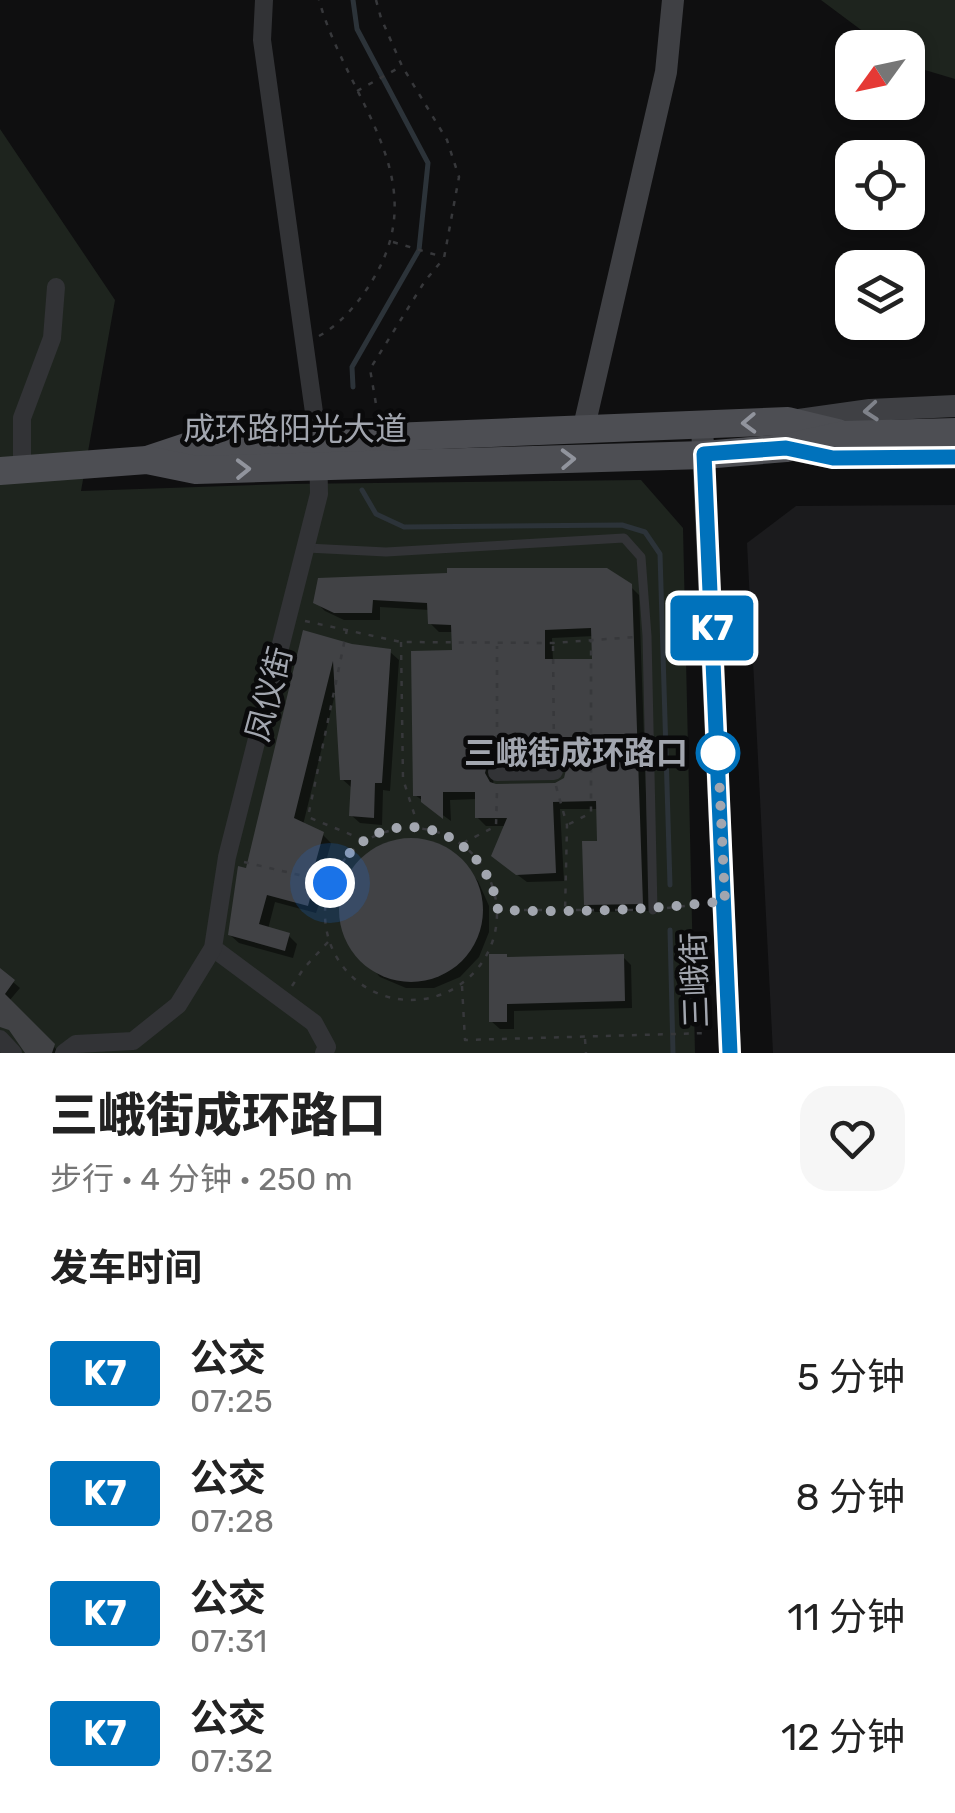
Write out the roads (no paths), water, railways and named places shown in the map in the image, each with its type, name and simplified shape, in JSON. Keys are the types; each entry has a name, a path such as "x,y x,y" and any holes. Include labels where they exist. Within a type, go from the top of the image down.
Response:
{"main road":[{"name":"成环路阳光大道","path":"319,454 583,431 702,425 787,435 955,432"},
{"name":"成环路阳光大道","path":"11,470 147,460 192,445 319,454 704,454 787,435"}],"street":[{"name":"凤仪街","path":"214,948 227,857 320,494 319,454 262,40 264,0"},
{"path":"583,431 666,72 673,0"},
{"path":"11,470 22,418 52,338 56,286"},
{"path":"787,435 870,410 955,406"},
{"name":"三峨街","path":"702,425 730,1053"},
{"path":"787,435 833,458 955,458"},
{"path":"497,772 554,771"},
{"path":"64,1053 76,1044 134,1041 178,1006 214,948 314,1023 327,1047 324,1053"},
{"path":"0,1039 12,1053"}],"lane":[{"path":"307,548 386,552 624,538 641,557 647,636 653,910"}],"waterway":[{"path":"353,0 357,29 428,163 419,250 352,367 353,387"},
{"path":"362,490 376,514 404,527 622,525 645,532 660,554 670,885"},
{"path":"670,930 673,1053"}],"place":[{"name":"三峨街成环路口","path":"718,753"}]}
